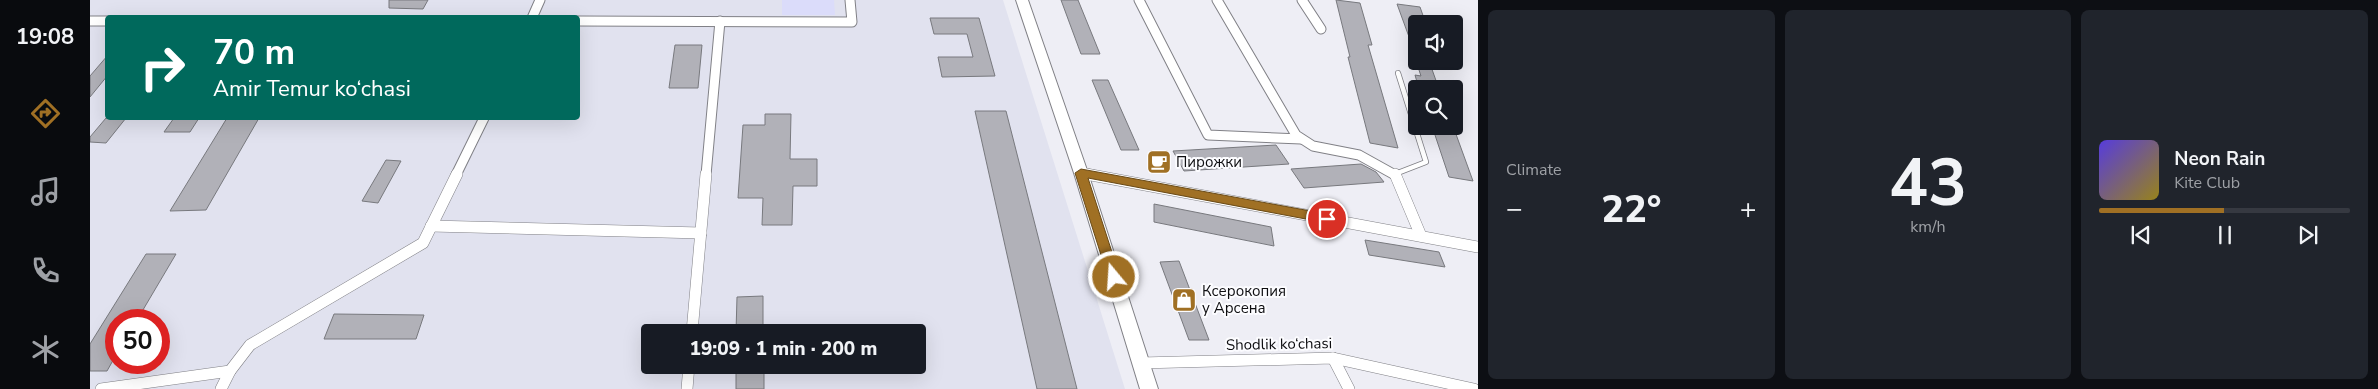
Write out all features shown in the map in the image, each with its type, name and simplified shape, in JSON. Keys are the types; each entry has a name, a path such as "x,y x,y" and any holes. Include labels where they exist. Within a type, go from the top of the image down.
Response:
{"main road":[{"path":"1022,0 1081,173 1150,389"}],"street":[{"path":"533,15 540,0"},
{"path":"580,22 852,22 850,0"},
{"path":"1139,0 1208,135 1301,139 1313,146 1359,155 1395,174 1421,236"},
{"path":"1217,0 1301,139"},
{"path":"1302,0 1321,29"},
{"path":"90,21 105,22"},
{"path":"693,324 720,21"},
{"path":"221,389 230,370 250,345 423,243 483,120"},
{"path":"1081,173 1478,247"},
{"path":"431,226 701,233"},
{"path":"1333,358 1349,389"},
{"name":"Shodlik ko‘chasi","path":"1141,363 1333,358 1474,389"},
{"path":"101,389 230,370"},
{"path":"687,389 688,374"}],"lane":[{"path":"1395,174 1426,162 1398,73"}],"shaded area":[{"path":"90,0 1003,0 1125,389 90,389"},
{"path":"782,0 834,0 835,15 782,15"}],"building":[{"path":"389,0 428,0 423,9 389,8"},
{"path":"1061,0 1078,0 1100,54 1081,54"},
{"path":"1336,0 1360,3 1372,45 1368,45 1398,148 1370,143 1348,57 1350,57"},
{"path":"1397,4 1420,7 1423,15 1408,15 1408,34"},
{"path":"930,18 979,18 995,76 942,77 938,57 973,57 967,34 934,34"},
{"path":"675,45 702,45 698,88 669,88"},
{"path":"105,58 105,79 90,97 90,76"},
{"path":"1419,70 1432,70 1436,80 1416,80 1415,75 1421,76"},
{"path":"1092,80 1108,80 1139,150 1121,150"},
{"path":"975,111 1006,111 1077,389 1037,389"},
{"path":"765,114 791,114 790,159 817,159 817,186 793,186 792,225 762,225 763,198 738,198 743,125 765,125"},
{"path":"105,119 124,120 106,143 90,142 90,137"},
{"path":"173,120 198,120 190,132 164,132"},
{"path":"226,120 258,120 206,210 170,211"},
{"path":"1435,135 1456,135 1473,181 1449,177"},
{"path":"1276,145 1289,164 1184,171 1173,151"},
{"path":"386,160 401,161 378,203 362,201"},
{"path":"1361,164 1376,172 1384,182 1304,188 1291,169"},
{"path":"1154,204 1271,227 1274,246 1154,222"},
{"path":"1365,240 1439,252 1445,267 1369,255"},
{"path":"146,254 176,254 144,309 112,309"},
{"path":"1179,261 1209,340 1189,340 1160,262"},
{"path":"763,296 763,324 736,324 737,297"},
{"path":"334,314 424,315 416,339 324,339"},
{"path":"105,320 105,371 90,371 90,344"},
{"path":"736,374 764,374 764,389 736,389"}],"place":[{"name":"Пирожки","path":"1159,162"},
{"name":"Ксерокопия у Арсена","path":"1184,300"}],"route":[{"path":"1114,277 1081,173 1327,219"}]}
